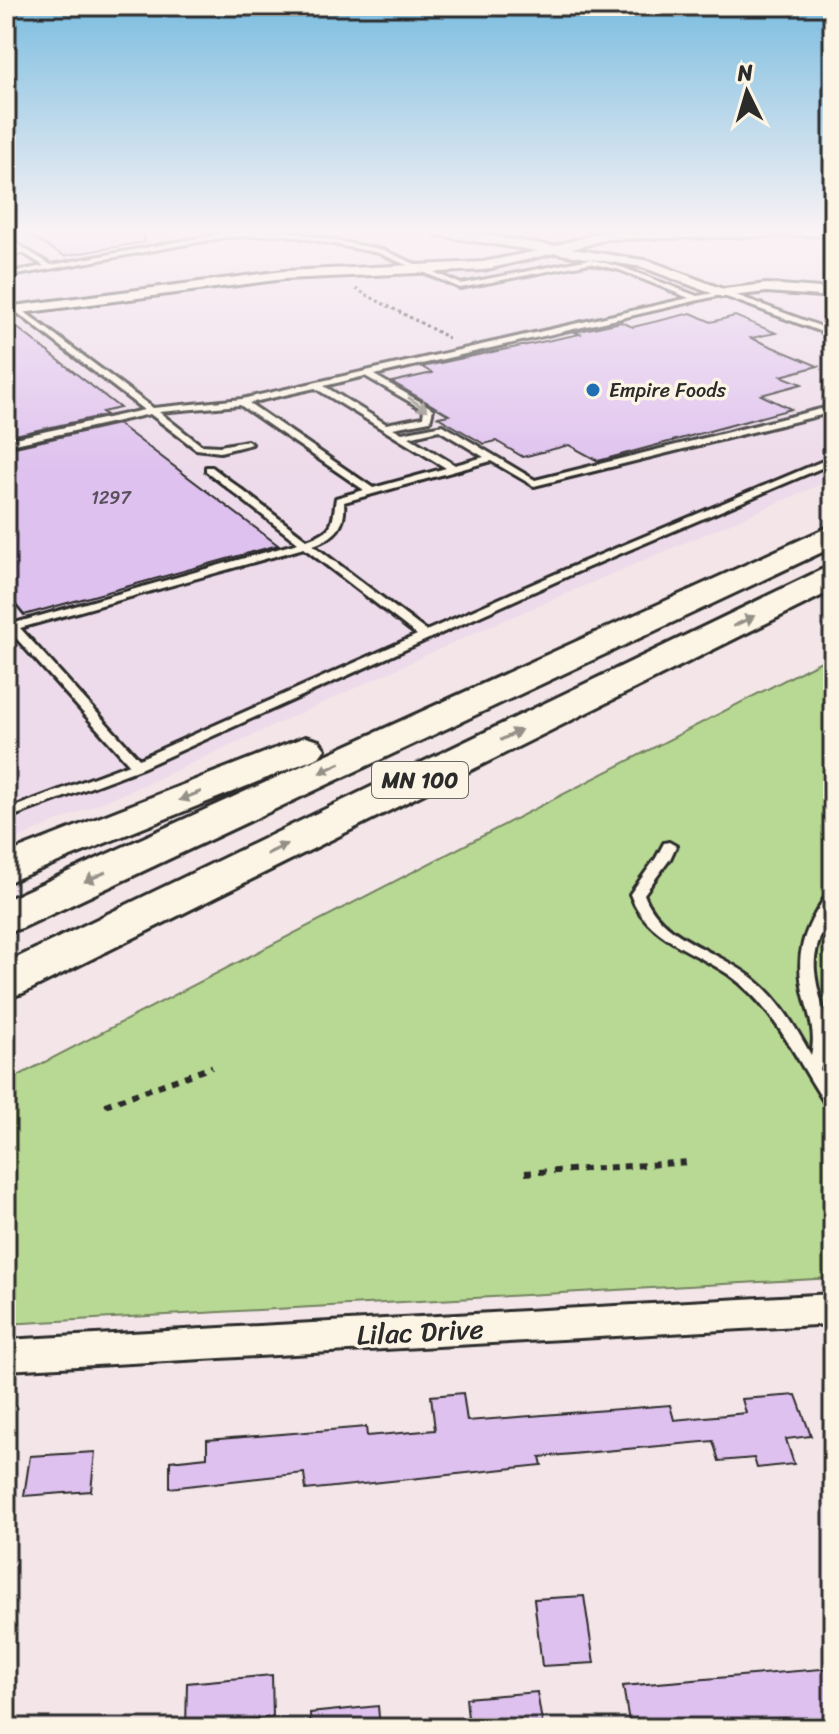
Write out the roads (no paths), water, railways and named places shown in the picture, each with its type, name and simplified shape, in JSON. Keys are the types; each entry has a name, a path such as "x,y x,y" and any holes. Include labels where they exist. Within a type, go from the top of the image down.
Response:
{"highway":[{"path":"6,870 833,534"},
{"name":"MN 100","path":"6,918 833,534"},
{"name":"MN 100","path":"6,982 833,577"},
{"path":"6,1002 234,870"}],"street":[{"name":"Lilac Drive","path":"6,1355 833,1309"}],"lane":[{"path":"15,312 154,410 199,447 220,449 247,444"},
{"path":"6,443 154,410 242,402 638,312"},
{"path":"773,312 833,334"},
{"path":"365,373 429,409 427,419 388,426"},
{"path":"316,385 453,468"},
{"path":"242,402 369,489"},
{"path":"403,436 440,427 534,483 833,409"},
{"path":"137,765 9,623 306,544 323,538 336,528 341,520 339,500 369,489 492,458"},
{"path":"6,815 137,765 425,636 833,460"},
{"path":"209,469 425,636"},
{"path":"669,846 637,894 639,903 662,928 756,988 781,1014 833,1102"},
{"path":"812,1068 819,1060 822,1039 806,971 808,954 817,922 833,896"}],"place":[{"name":"Empire Foods","path":"593,390"}]}
